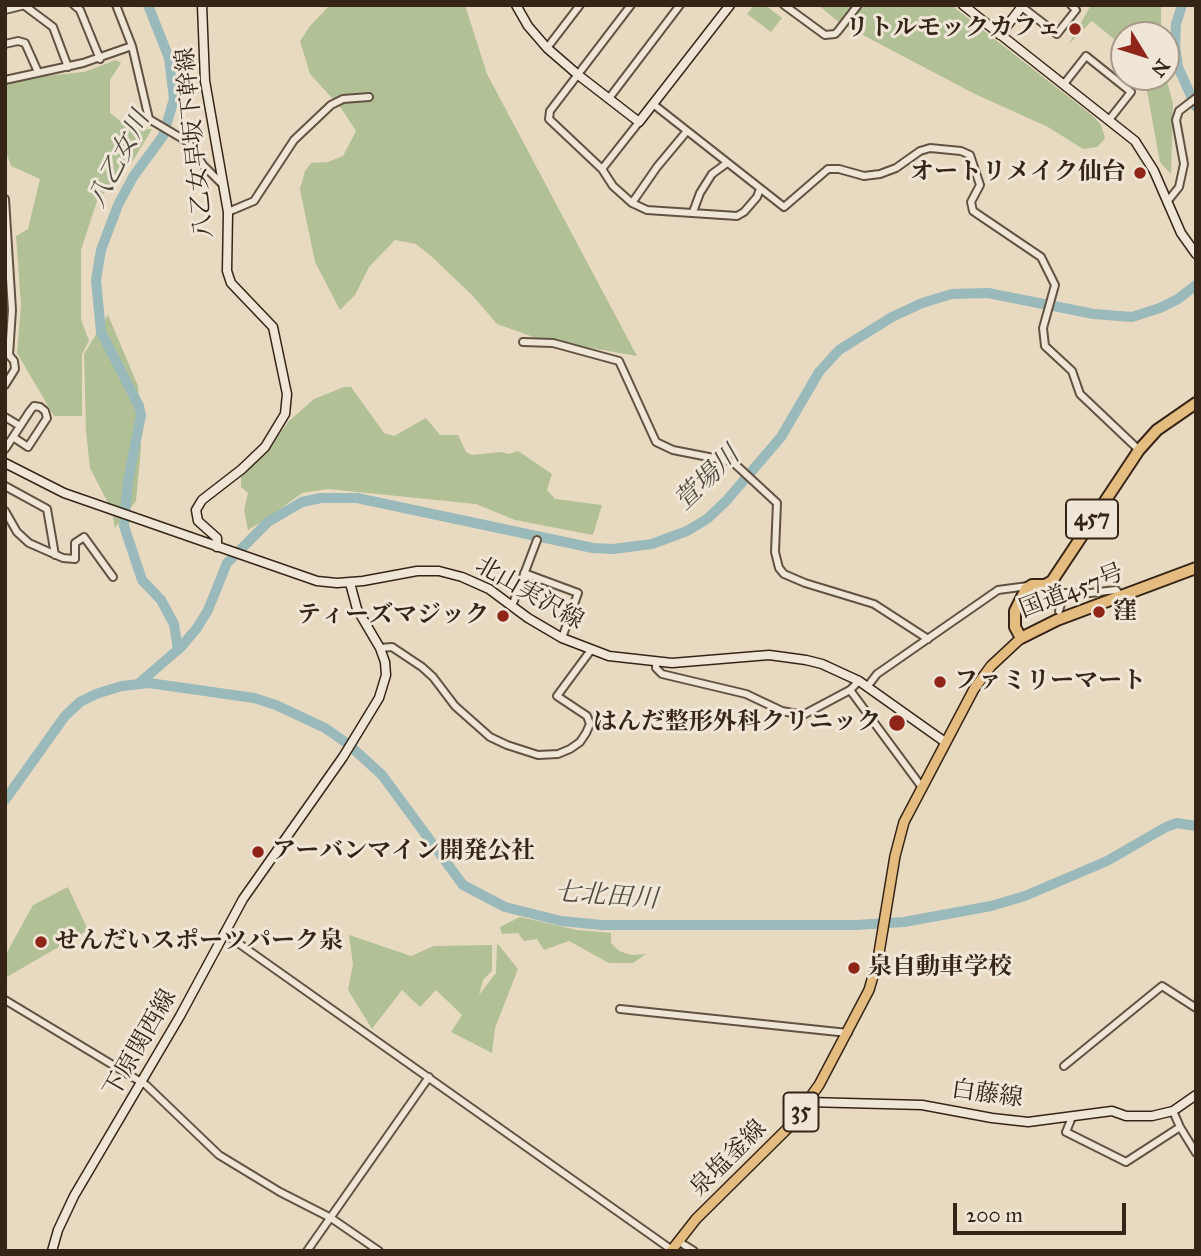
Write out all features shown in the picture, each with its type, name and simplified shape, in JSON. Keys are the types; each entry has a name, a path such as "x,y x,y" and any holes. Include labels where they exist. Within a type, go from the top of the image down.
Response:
{"highway":[{"name":"国道457号","path":"1196,403 1157,430 1139,450 1055,577 1045,585 1029,586 1014,616 1015,627 1021,638 1058,620 1196,568"}],"main road":[{"name":"35","path":"921,786 981,677 1001,654 1021,638"},
{"name":"泉塩釜線","path":"672,1250 696,1219 788,1128 808,1102 848,1033 869,990 904,822 921,786"}],"street":[{"path":"5,9 25,5 52,27 68,67"},
{"path":"74,5 80,10 100,59"},
{"path":"116,5 132,46 146,111 153,122 188,142 203,165 223,185"},
{"name":"八乙女早坂下幹線","path":"202,5 205,81 228,212 226,262 229,277 231,284 273,327 287,394 285,414 265,446 242,469 202,500 196,510 198,521 217,538 219,548"},
{"path":"516,5 528,26 547,48 639,122"},
{"path":"547,48 580,5"},
{"path":"631,5 550,111 550,119 602,169 613,186 632,203 653,211 737,216 757,197 760,189"},
{"path":"610,97 680,5"},
{"path":"602,169 728,8 718,5"},
{"path":"789,7 825,35 835,34 858,5"},
{"path":"963,5 1109,120 1141,149 1154,171 1181,233 1196,254"},
{"path":"1000,35 1023,6 1057,34 1076,10 1071,5"},
{"path":"5,44 18,41 25,43 38,72"},
{"path":"5,80 100,59 132,46"},
{"path":"1063,85 1086,56 1131,92 1109,120"},
{"path":"228,212 254,201 294,140 331,105 343,99 369,97"},
{"path":"1167,202 1179,187 1184,164 1176,125 1179,111 1196,98"},
{"path":"653,104 784,207 828,169 864,176 880,174 930,148 961,151 971,155 980,185 971,207 990,224 1031,248 1041,257 1055,285 1043,328 1045,346 1072,371 1080,394 1139,450"},
{"path":"632,203 687,131"},
{"path":"693,212 700,193 712,174 727,163"},
{"path":"5,199 12,310 12,332 7,345 15,369 6,382"},
{"path":"5,306 12,310"},
{"path":"523,342 553,343 619,361 656,442 673,450 729,461 776,503 775,552 779,569 805,583 874,604 928,639"},
{"path":"5,449 20,426 34,406 45,411 47,418 28,447 13,437"},
{"path":"5,418 20,426"},
{"name":"北山実沢線","path":"5,463 64,493 317,581 350,583 417,571 439,571 470,580 562,638 610,656 656,663 744,656 787,656 822,664 863,684 945,742"},
{"path":"5,486 47,509 55,555"},
{"path":"5,511 17,532 29,543 55,555 75,559 75,543 84,537 113,576"},
{"path":"512,606 537,540"},
{"path":"524,573 578,593 562,638"},
{"path":"350,583 356,609 380,648 392,648 422,667 455,706 490,737 538,755 570,750 580,743 586,733 590,724 587,716 557,696 590,650"},
{"path":"1045,585 1064,593 1090,593 1111,589 1121,596"},
{"path":"656,663 656,668 662,674 746,694 782,711 803,715 863,684 998,590 1029,586"},
{"path":"1059,611 1064,593"},
{"name":"下原関西線","path":"52,1251 58,1230 74,1196 254,882 343,757 362,725 383,686 385,662 380,648"},
{"path":"849,690 921,786"},
{"path":"224,933 672,1250"},
{"path":"1064,1066 1162,986 1196,1008"},
{"path":"5,1000 141,1082 219,1155 280,1192 331,1218 379,1251"},
{"path":"620,1009 848,1033"},
{"path":"307,1251 429,1077"},
{"name":"白藤線","path":"808,1102 922,1105 1018,1122 1112,1111 1139,1117 1173,1111 1196,1095"},
{"path":"1173,1111 1196,1153"},
{"path":"1072,1117 1066,1132 1126,1162 1180,1127"},
{"path":"678,1241 694,1251"}],"green space":[{"path":"330,5 465,5 487,74 637,356 539,339 497,324 472,295 432,257 416,244 395,240 369,267 355,295 340,310 315,262 300,189 305,171 311,163 328,162 343,156 356,131 341,108 310,74 300,41"},
{"path":"754,5 765,5 782,18 771,32 747,14"},
{"path":"818,5 951,5 1093,116 1101,125 1105,138 1097,147 1083,149 1048,127 975,94 840,23"},
{"path":"1091,5 1161,5 1161,21 1110,21 1110,36 1092,21 1069,44"},
{"path":"116,60 121,63 110,80 110,113 131,129 152,129 134,159 97,201 81,250 81,319 89,341 82,354 82,416 54,416 17,353 21,305 16,236 28,229 40,179 11,166 5,149 5,85 44,76 84,72"},
{"path":"1147,91 1170,91 1173,104 1171,174 1160,162"},
{"path":"108,315 138,386 141,449 136,501 115,528 112,511 90,468 86,431 84,354"},
{"path":"344,387 351,387 384,433 394,436 426,418 440,435 458,435 466,452 472,455 501,452 509,454 518,451 552,474 547,490 555,499 602,505 593,535 515,520 476,504 328,489 302,493 248,530 244,510 248,493 241,487 241,476 264,455 288,422 314,399"},
{"name":"せんだいスポーツパーク泉","path":"68,887 88,930 5,978 5,956 33,905"},
{"path":"520,917 577,930 611,933 611,943 619,951 632,955 646,954 633,963 609,963 569,941 544,950 537,939 524,941 518,933 502,934 500,927"},
{"path":"349,935 411,956 434,946 492,945 492,971 483,980 479,995 496,973 497,943 518,969 495,1028 492,1053 451,1032 462,1015 436,990 420,1007 402,990 372,1029 348,990 353,964"}],"waterway":[{"name":"八乙女川","path":"148,5 169,58 174,99 163,136 133,177 118,205 101,250 96,280 101,332 139,406 141,415 128,481 124,526 142,580 161,600 174,624 178,650"},
{"name":"萱場川","path":"1182,5 1176,24 1178,67 1196,107"},
{"name":"萱場川","path":"138,684 181,647 197,628 208,610 227,563 268,522 302,502 321,498 357,498 593,548 613,549 652,544 687,531 707,519 727,500 781,437 819,372 839,350 892,317 922,303 952,294 988,293 1094,314 1132,317 1160,308 1178,299 1196,285"},
{"name":"七北田川","path":"5,800 65,716 80,702 122,686 149,683 254,698 276,705 325,728 348,744 382,775 463,885 505,907 561,921 602,925 856,925 904,922 991,906 1025,896 1107,861 1166,827 1177,823 1196,826"}],"place":[{"name":"リトルモックカフェ","path":"1075,29"},
{"name":"オートリメイク仙台","path":"1140,173"},
{"name":"窪","path":"1099,612"},
{"name":"ティーズマジック","path":"503,616"},
{"name":"ファミリーマート","path":"940,682"},
{"name":"はんだ整形外科クリニック","path":"897,723"},
{"name":"アーバンマイン開発公社","path":"258,852"},
{"name":"せんだいスポーツパーク泉","path":"41,942"},
{"name":"泉自動車学校","path":"854,968"}]}
